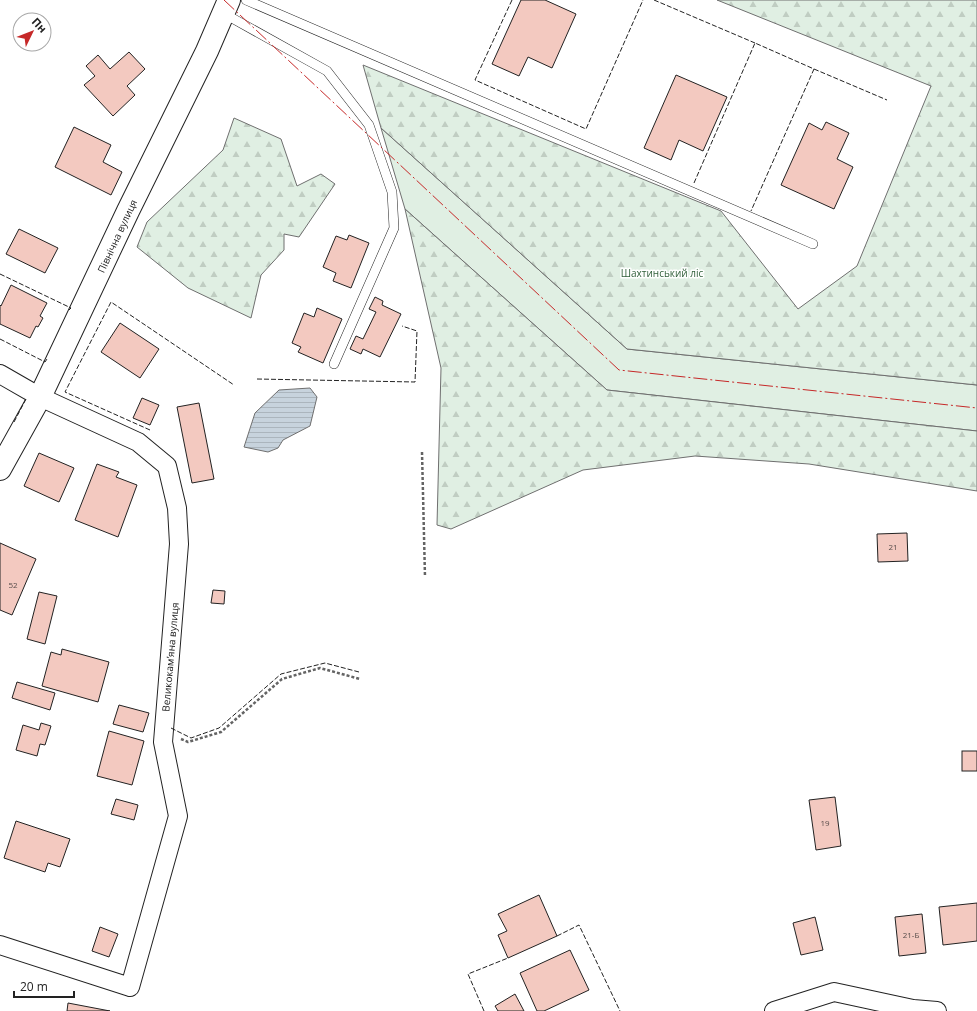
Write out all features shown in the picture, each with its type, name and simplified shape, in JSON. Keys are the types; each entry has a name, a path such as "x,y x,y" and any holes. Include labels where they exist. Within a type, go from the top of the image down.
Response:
{"street":[{"name":"Північна вулиця","path":"0,469 40,397 128,211 207,51 226,6"},
{"name":"Великокамʼяна вулиця","path":"0,374 40,397 138,442 167,466 177,508 179,544 163,742 178,816 130,987 0,945"},
{"path":"774,1011 834,992 913,1009 937,1011"}],"lane":[{"path":"246,0 813,244"},
{"path":"226,6 327,71 370,125 392,192 394,228 334,364"}],"path":[{"path":"422,452 425,577"},
{"path":"164,732 188,742 221,732 282,679 320,668 360,679"}],"green space":[{"name":"Шахтинський ліс","path":"717,0 977,0 977,385 627,349 381,128 363,65 721,211 798,309 857,266 931,86"},
{"path":"234,118 281,139 297,186 321,174 335,184 299,237 284,234 284,250 261,275 251,318 188,288 137,247 147,222 223,150"},
{"path":"381,128 627,349 977,385 977,431 607,390 405,209"},
{"path":"405,209 607,390 977,431 977,491 809,464 695,456 583,470 451,529 437,525 441,368"}],"shaded area":[{"path":"310,388 317,397 310,426 283,440 278,448 268,452 244,447 255,413 279,390"}],"building":[{"path":"521,0 545,0 576,14 552,68 528,57 519,76 492,64"},
{"path":"129,52 145,69 127,86 135,95 113,116 84,85 95,76 86,66 98,55 110,69"},
{"path":"676,75 727,97 703,151 679,140 671,160 644,148"},
{"path":"826,122 849,133 837,159 853,167 834,209 781,185 809,123 822,130"},
{"path":"74,127 111,145 103,162 122,172 111,195 55,167"},
{"path":"19,229 58,248 45,273 6,254"},
{"path":"349,235 369,243 351,288 333,281 336,273 323,267 336,236 347,240"},
{"path":"11,285 47,303 40,316 43,318 38,327 36,326 30,338 0,324 0,305 1,306"},
{"path":"375,297 383,301 382,305 401,314 380,357 363,349 361,354 350,349 356,336 363,339 376,312 369,309"},
{"path":"317,308 342,319 323,363 298,352 301,347 292,343 304,313 314,317"},
{"path":"120,323 159,349 140,378 101,352"},
{"path":"142,398 159,405 150,425 133,418"},
{"path":"199,403 214,479 192,483 177,407"},
{"path":"39,453 74,468 59,502 24,486"},
{"path":"97,464 119,472 116,477 137,485 118,537 75,520"},
{"path":"907,533 908,561 878,562 877,534"},
{"path":"0,543 36,559 12,615 0,610"},
{"path":"213,590 225,591 224,604 211,603"},
{"path":"39,592 57,596 45,644 27,639"},
{"path":"62,649 109,662 98,702 42,686 51,652 61,655"},
{"path":"17,682 55,693 50,710 12,698"},
{"path":"119,705 149,713 143,732 113,724"},
{"path":"41,723 51,726 45,745 40,744 37,756 16,750 23,725 39,730"},
{"path":"109,731 144,741 132,785 97,776"},
{"path":"962,751 977,751 977,771 962,771"},
{"path":"835,797 841,846 816,850 809,800"},
{"path":"116,799 138,805 134,820 111,814"},
{"path":"16,821 70,839 60,867 48,863 45,872 4,858"},
{"path":"539,895 557,936 508,958 498,935 507,931 498,914"},
{"path":"977,903 977,941 943,945 939,907"},
{"path":"922,914 926,953 899,956 895,917"},
{"path":"815,917 823,950 801,955 793,923"},
{"path":"100,927 118,934 109,957 92,951"},
{"path":"570,950 589,990 544,1011 537,1011 520,973"},
{"path":"515,994 524,1011 498,1011 495,1006"},
{"path":"68,1003 110,1011 67,1011"}],"fence":[{"path":"512,0 475,80 586,129 643,0"},
{"path":"654,0 755,43"},
{"path":"694,183 755,43 814,69 751,211"},
{"path":"814,69 887,100"},
{"path":"0,274 71,308 69,310"},
{"path":"150,430 65,392 111,302 234,385"},
{"path":"257,379 415,382 417,331 402,326"},
{"path":"0,339 45,362 47,359"},
{"path":"14,422 26,399 24,398"},
{"path":"171,728 191,738 219,728 281,674 325,663 359,672"},
{"path":"557,936 579,925 620,1011"},
{"path":"484,1011 468,974 508,958"}],"power":[{"path":"224,0 619,370 977,408"}]}
